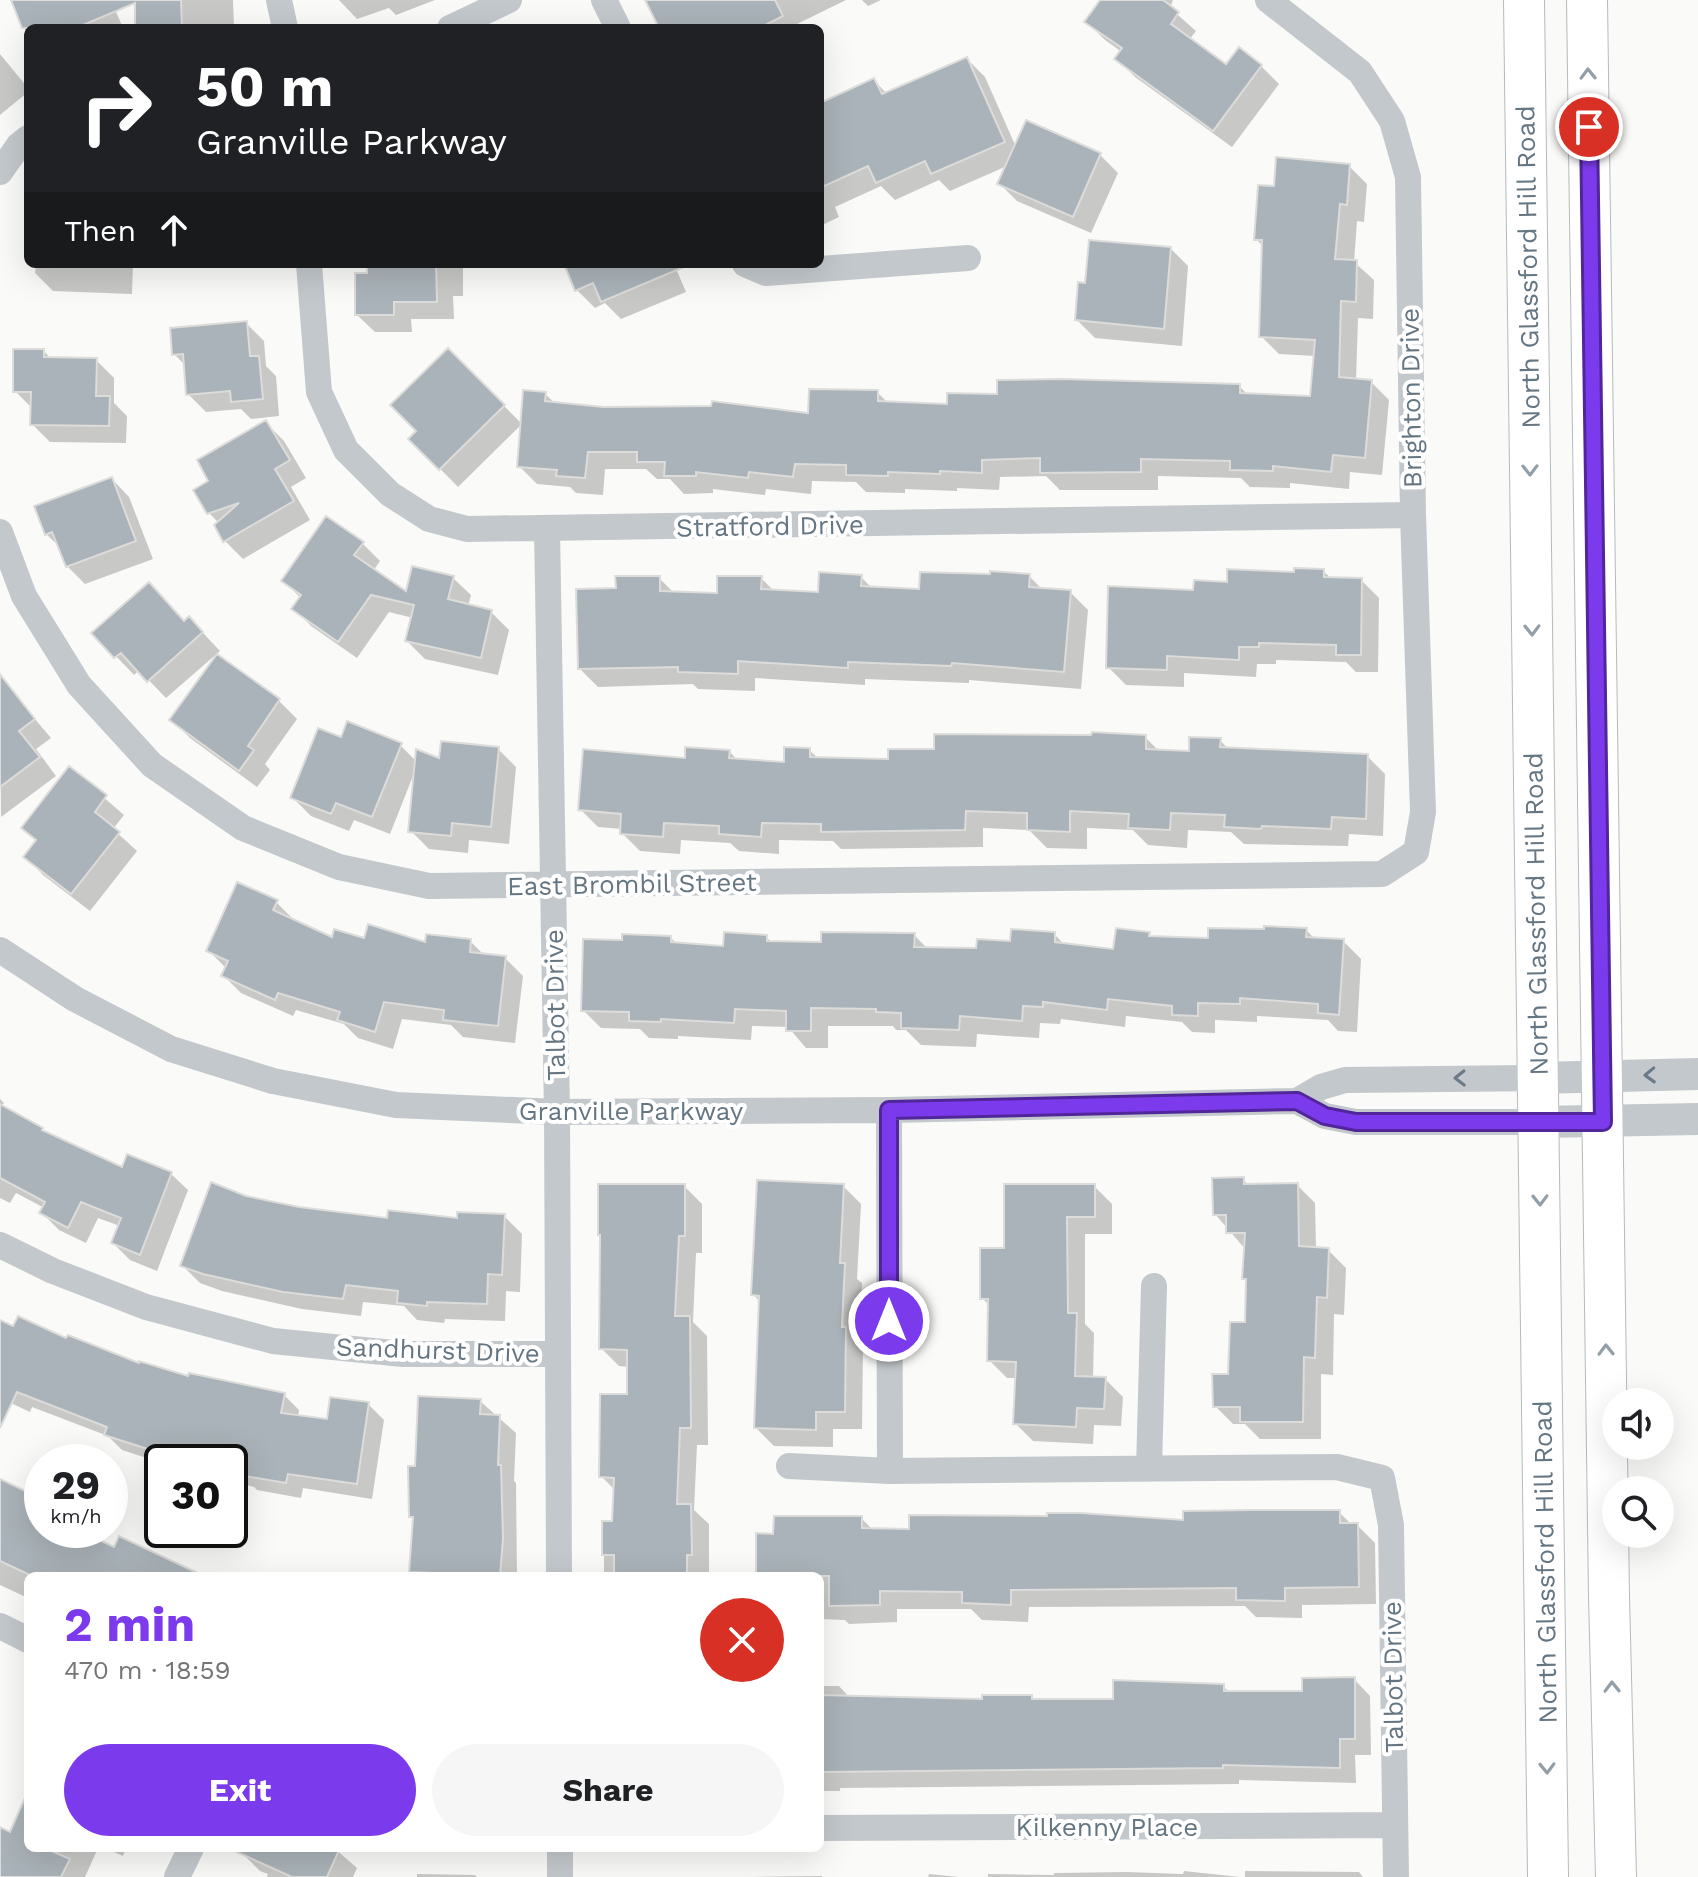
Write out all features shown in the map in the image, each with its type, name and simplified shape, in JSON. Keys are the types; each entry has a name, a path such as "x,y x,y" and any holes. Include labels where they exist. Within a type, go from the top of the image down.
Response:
{"main road":[{"name":"North Glassford Hill Road","path":"1524,0 1548,1877"},
{"path":"1587,0 1616,1877"}],"street":[{"path":"279,0 284,24"},
{"path":"458,24 509,0"},
{"path":"604,0 616,24"},
{"name":"Brighton Drive","path":"1268,0 1360,72 1392,121 1408,177 1413,515 1423,812 1416,852"},
{"path":"0,172 24,141"},
{"path":"754,268 766,273 968,258"},
{"name":"Stratford Drive","path":"309,268 319,392 346,450 390,494 429,519 467,529 1413,515"},
{"name":"Talbot Drive","path":"547,529 557,1112 559,1572"},
{"name":"East Brombil Street","path":"0,532 24,596 79,685 152,765 243,828 339,867 429,886 1382,874 1416,852"},
{"name":"Granville Parkway","path":"0,950 75,999 171,1049 273,1081 396,1105 557,1112 889,1110 1297,1101 1321,1087 1345,1080 1538,1078"},
{"path":"1538,1078 1698,1074"},
{"name":"Granville Parkway","path":"1297,1101 1325,1116 1356,1122 1539,1122"},
{"path":"889,1110 890,1471"},
{"path":"1539,1122 1698,1119"},
{"name":"Sandhurst Drive","path":"0,1245 53,1271 146,1307 273,1341 403,1354 558,1354"},
{"path":"789,1466 890,1471 1149,1468 1154,1286"},
{"name":"Talbot Drive","path":"1149,1468 1337,1467 1382,1478 1391,1525 1396,1877"},
{"path":"0,1626 24,1638"},
{"name":"Kilkenny Place","path":"824,1828 1394,1825"},
{"path":"177,1877 189,1852"},
{"path":"560,1852 560,1877"}],"building":[{"path":"11,0 181,0 182,24 135,24 135,3 85,24 24,24 22,28"},
{"path":"645,0 775,0 783,16 767,24 657,24"},
{"path":"1100,0 1163,0 1179,12 1171,24 1226,64 1239,47 1262,65 1213,131 1114,59 1122,48 1084,22"},
{"path":"967,57 1005,142 931,174 925,161 876,183 868,166 824,186 824,101 874,78 882,94"},
{"path":"1026,120 1101,153 1073,217 997,184"},
{"path":"1276,157 1350,164 1347,205 1340,204 1335,259 1357,260 1356,302 1341,301 1339,377 1372,380 1365,458 1333,455 1331,472 1273,466 1273,471 1230,470 1230,461 1141,459 1141,472 1040,473 1040,458 982,460 982,473 940,471 940,474 888,472 888,476 846,475 846,465 795,464 793,477 749,472 748,478 696,472 696,476 664,476 665,462 637,462 637,452 588,452 585,478 556,476 557,470 517,467 523,390 546,392 545,401 603,407 711,406 712,401 808,413 809,389 878,390 878,401 947,404 947,393 997,394 997,380 1240,384 1240,393 1310,396 1315,340 1259,337 1262,240 1254,240 1258,185 1274,186"},
{"path":"1089,240 1171,247 1164,329 1075,320 1078,282 1085,283"},
{"path":"367,268 436,268 437,302 394,302 394,315 355,315 355,273 367,273"},
{"path":"566,268 682,268 601,302 593,283 575,291"},
{"path":"247,321 250,356 259,356 263,399 231,402 230,391 186,395 183,354 172,355 170,328"},
{"path":"448,348 505,405 439,470 408,439 416,431 390,405"},
{"path":"13,349 44,349 44,357 97,358 96,396 110,396 109,426 30,425 31,392 13,392"},
{"path":"266,420 290,460 275,469 294,501 223,542 214,525 239,503 207,514 193,490 208,481 197,460"},
{"path":"112,477 136,541 66,567 52,532 45,535 34,506"},
{"path":"326,516 364,542 354,555 406,591 412,566 454,576 448,599 492,610 481,658 405,641 414,605 371,595 338,642 291,609 301,595 281,581"},
{"path":"1294,568 1324,569 1324,577 1362,578 1361,655 1336,655 1336,645 1259,643 1259,647 1239,647 1239,660 1167,656 1167,670 1106,668 1108,586 1193,590 1194,580 1227,582 1227,569 1294,572"},
{"path":"990,571 1030,574 1029,587 1071,590 1064,672 952,663 951,666 848,662 848,668 738,661 738,674 678,672 678,667 578,669 576,589 616,588 615,576 660,576 660,591 717,593 717,576 762,576 761,589 818,592 819,572 862,575 861,586 919,589 920,572 990,574"},
{"path":"149,582 184,621 189,616 203,632 147,682 121,653 114,658 91,633"},
{"path":"217,654 280,699 248,746 254,750 239,771 169,720"},
{"path":"0,674 35,719 19,731 40,757 0,787"},
{"path":"347,721 402,743 372,817 336,803 331,814 290,798 318,728 341,737"},
{"path":"1092,732 1146,735 1146,749 1189,751 1189,737 1221,738 1220,747 1368,754 1366,819 1332,817 1331,829 1262,826 1261,829 1224,827 1225,815 1171,813 1170,830 1128,828 1129,814 1070,811 1070,832 1027,830 1027,813 966,811 965,830 821,832 821,824 762,823 761,837 719,834 719,826 664,823 663,837 620,834 621,814 578,810 583,749 685,758 685,747 730,750 729,758 784,762 784,747 810,748 810,757 888,759 888,749 934,749 934,734 1091,735"},
{"path":"441,741 499,747 491,827 452,823 451,836 408,832 416,749 439,758"},
{"path":"69,766 107,795 95,812 120,832 71,894 23,857 36,840 21,828"},
{"path":"237,882 278,900 273,910 332,937 334,929 364,938 368,924 425,942 426,934 471,939 470,952 506,956 498,1026 443,1020 444,1010 384,1002 375,1032 337,1020 340,1012 278,993 275,1000 221,976 228,961 206,951"},
{"path":"1264,926 1307,928 1306,937 1344,939 1339,1015 1318,1013 1318,1004 1240,998 1240,1004 1198,1003 1198,1016 1172,1015 1172,1006 1108,999 1107,1010 1043,1002 1043,1007 1023,1006 1022,1021 960,1016 959,1030 901,1028 901,1013 876,1012 876,1009 811,1008 811,1031 786,1031 786,1011 735,1009 734,1023 661,1019 661,1022 629,1021 629,1012 581,1011 583,939 622,940 622,934 671,936 671,942 723,946 724,932 767,935 767,941 821,942 821,932 915,933 914,947 976,948 977,939 1010,941 1011,929 1055,932 1055,942 1113,949 1116,928 1150,932 1149,936 1208,938 1208,928 1264,929"},
{"path":"0,1104 42,1130 122,1167 127,1154 172,1172 140,1255 111,1243 121,1218 81,1202 68,1228 39,1213 45,1202 0,1178"},
{"path":"1244,1177 1244,1184 1298,1183 1299,1246 1329,1248 1327,1298 1317,1297 1315,1358 1304,1357 1303,1422 1240,1422 1240,1407 1213,1407 1212,1374 1228,1374 1230,1322 1245,1322 1246,1279 1242,1279 1245,1233 1226,1233 1226,1215 1213,1215 1212,1178"},
{"path":"757,1180 844,1184 840,1263 845,1263 842,1327 846,1327 845,1412 816,1412 816,1430 754,1428 759,1296 751,1295"},
{"path":"211,1182 246,1196 299,1207 387,1218 388,1210 457,1218 457,1212 505,1214 502,1275 488,1274 487,1304 427,1302 427,1306 397,1303 398,1291 346,1285 343,1299 283,1292 203,1274 180,1266"},
{"path":"598,1184 685,1184 685,1236 679,1236 675,1316 690,1316 691,1428 680,1428 677,1504 691,1504 692,1555 687,1555 687,1572 614,1572 614,1555 602,1555 602,1521 612,1521 614,1478 599,1477 600,1394 627,1394 627,1350 599,1349"},
{"path":"1004,1184 1095,1184 1095,1217 1067,1217 1068,1313 1077,1313 1075,1376 1106,1377 1104,1409 1077,1408 1076,1427 1013,1424 1016,1362 987,1361 988,1299 980,1299 980,1248 1004,1248"},
{"path":"18,1316 66,1338 68,1335 139,1363 188,1376 189,1373 285,1393 281,1413 327,1419 330,1397 369,1402 357,1484 288,1474 286,1483 248,1477 248,1444 144,1444 144,1448 104,1435 107,1427 17,1392 0,1428 0,1320 13,1326"},
{"path":"418,1396 481,1399 480,1414 500,1415 498,1465 501,1465 503,1539 500,1572 409,1572 413,1517 409,1517 408,1466 415,1466"},
{"path":"0,1479 24,1490 24,1548 128,1548 128,1540 196,1572 24,1572 0,1561"},
{"path":"1340,1510 1340,1523 1358,1523 1359,1587 1285,1588 1285,1601 1236,1600 1236,1588 1011,1590 1011,1605 962,1603 962,1592 880,1591 880,1605 829,1606 829,1576 824,1576 824,1572 756,1572 756,1533 773,1534 774,1516 862,1516 862,1528 909,1529 909,1515 1047,1516 1047,1513 1081,1513 1183,1520 1183,1511"},
{"path":"1355,1677 1355,1739 1340,1739 1340,1768 1223,1765 1223,1768 824,1772 824,1695 982,1699 982,1695 1032,1695 1032,1699 1113,1699 1113,1680 1224,1684 1224,1691 1302,1691 1302,1678"},
{"path":"24,1800 24,1852 54,1852 70,1859 61,1877 0,1877 0,1827 10,1832"},
{"path":"237,1852 338,1852 327,1877 292,1877"}],"route":[{"path":"889,1321 889,1110 1297,1101 1325,1116 1356,1122 1603,1122 1589,127"}]}
